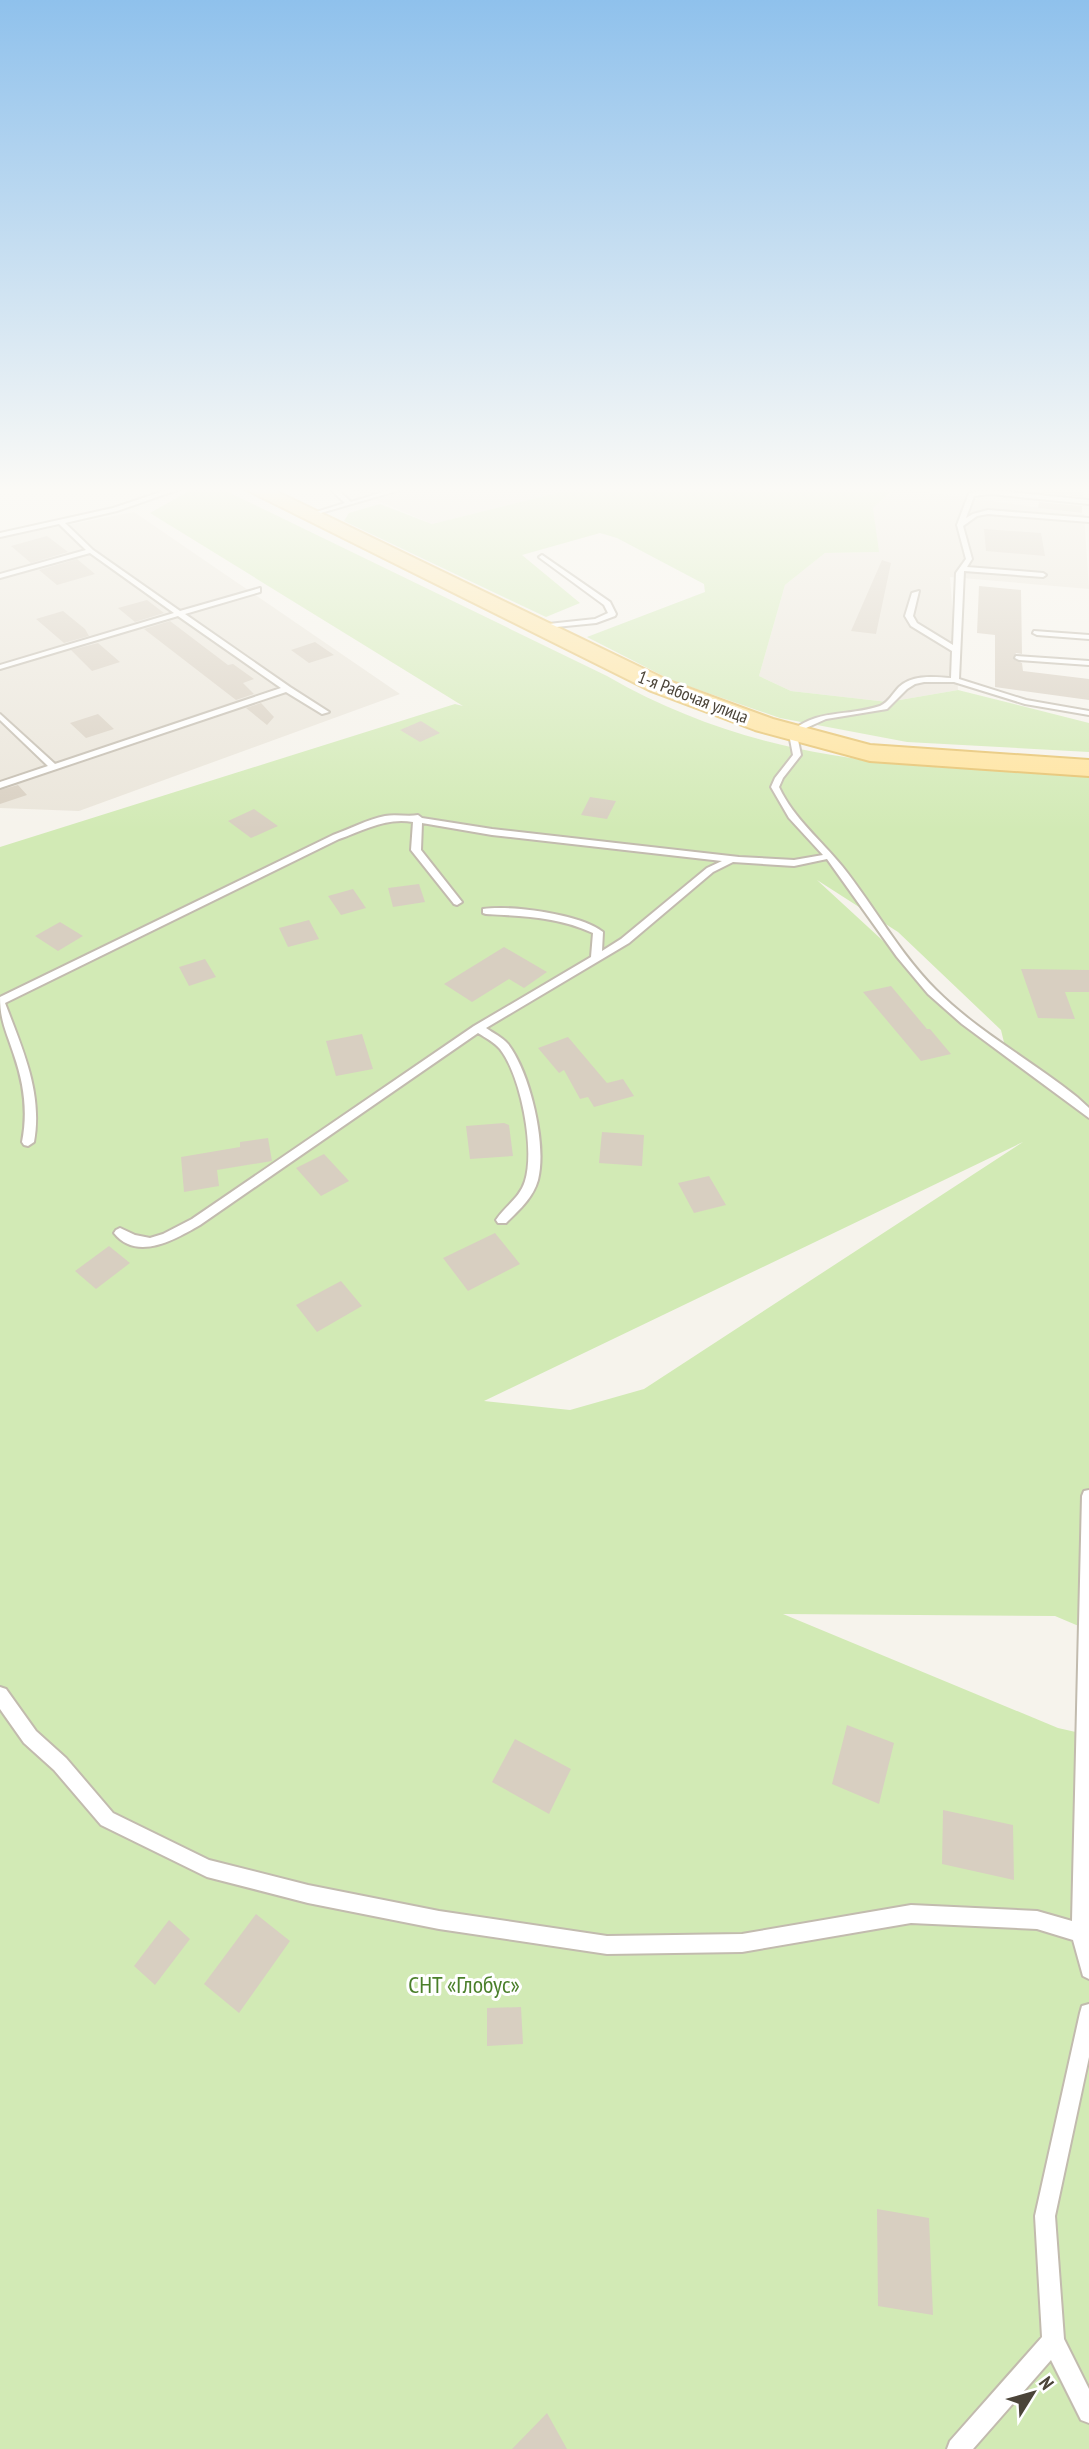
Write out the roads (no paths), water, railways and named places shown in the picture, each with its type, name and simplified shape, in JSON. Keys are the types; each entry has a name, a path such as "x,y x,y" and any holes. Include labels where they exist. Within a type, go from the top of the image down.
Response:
{"main road":[{"name":"1-я Рабочая улица","path":"486,601 660,686 837,747 893,756 1089,768"}],"lane":[{"path":"163,601 286,689 325,712"},
{"path":"0,667 221,601"},
{"path":"539,627 596,621 612,614 603,601"},
{"path":"913,601 908,617 914,624 954,649"},
{"path":"955,680 957,601"},
{"path":"1037,633 1089,637"},
{"path":"1019,658 1089,663"},
{"path":"1089,713 1025,702 955,680 920,680 908,684 887,706 817,717 805,722 793,734 797,755 775,787 786,808 830,856 878,927 927,987 950,1009 1089,1114"},
{"path":"0,785 286,689"},
{"path":"0,716 55,768"},
{"path":"28,1142 32,1128 30,1102 0,1001 336,837 384,818 418,818 492,832 782,864 830,856"},
{"path":"418,818 416,850 457,902"},
{"path":"120,1233 140,1243 155,1242 196,1222 478,1028 638,932 717,864 739,860"},
{"path":"486,911 544,914 585,925 598,932 596,957"},
{"path":"478,1028 504,1046 526,1094 530,1120 534,1172 528,1191 502,1220"},
{"path":"1089,1496 1080,1933 1089,1970"},
{"path":"0,1695 30,1737 60,1764 107,1819 207,1867 308,1894 439,1920 607,1945 742,1943 911,1914 1037,1920 1080,1933"},
{"path":"1089,2013 1045,2216 1053,2342 1089,2412"},
{"path":"958,2449 1053,2342"}],"park label":[{"name":"СНТ «Глобус»","path":"464,1985"}]}
